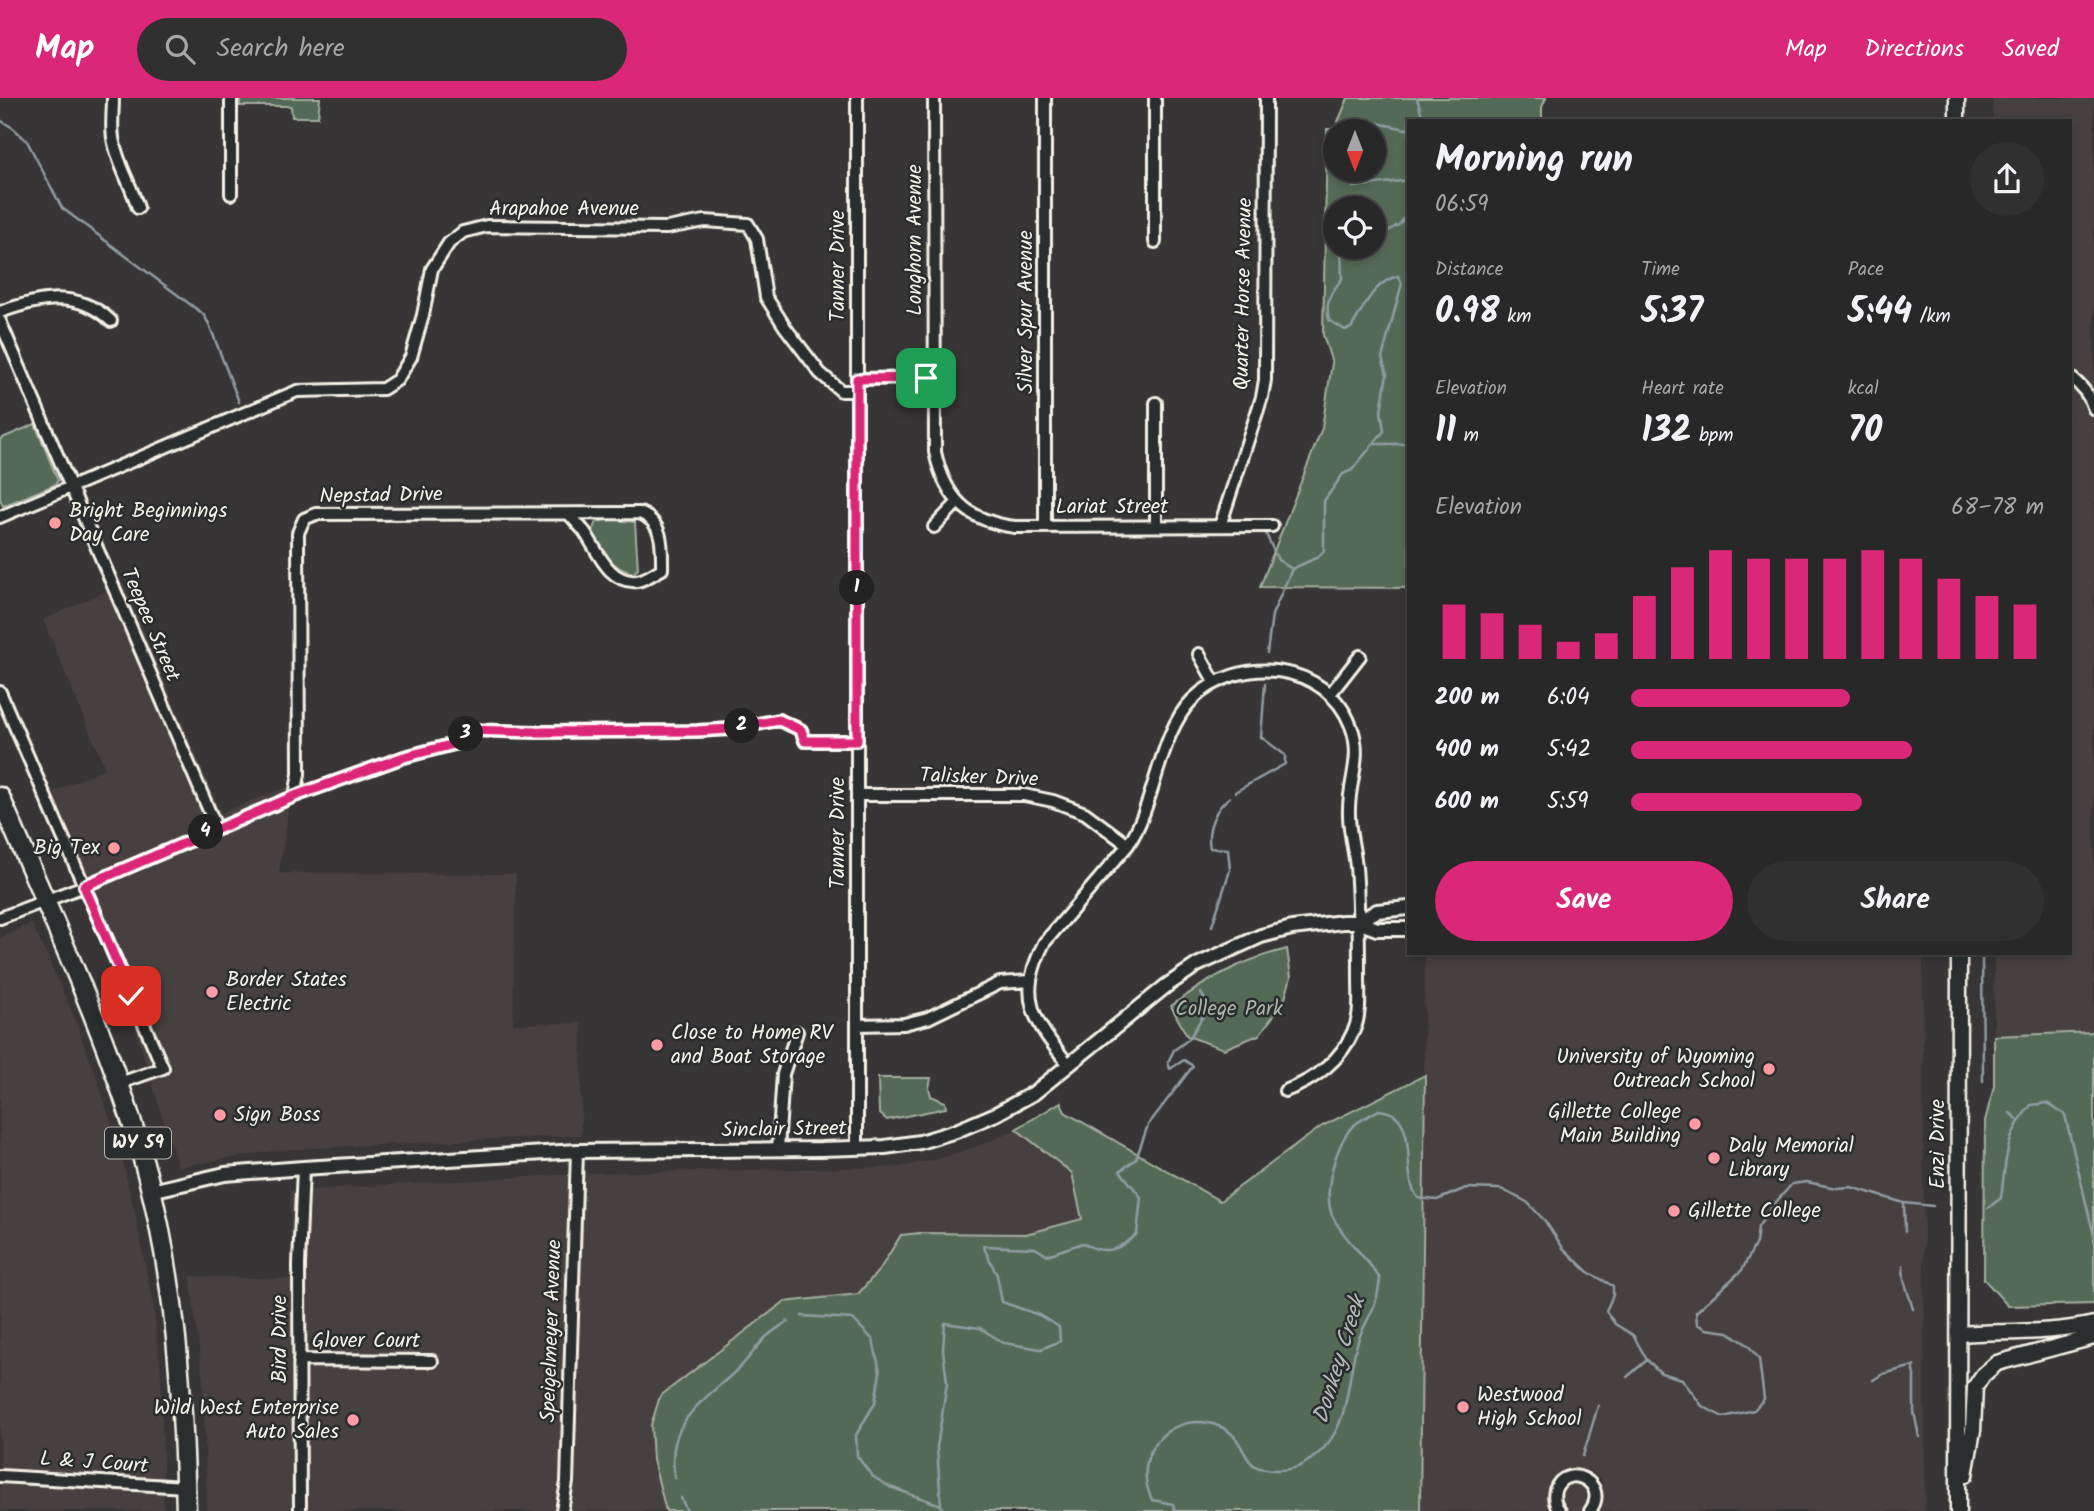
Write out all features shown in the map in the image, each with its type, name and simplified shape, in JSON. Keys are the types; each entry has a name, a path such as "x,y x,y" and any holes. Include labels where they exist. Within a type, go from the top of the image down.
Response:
{"highway":[{"name":"WY 59","path":"0,797 120,1083 151,1191 177,1342 186,1511"}],"main road":[{"path":"1957,98 1957,119"},
{"name":"Enzi Drive","path":"1958,1511 1959,955"},
{"path":"1959,1334 2012,1333 2078,1328 2094,1324"},
{"path":"1958,1511 1973,1430 1975,1387 1983,1375 1997,1363 2094,1337"}],"street":[{"path":"113,98 113,138 120,165 133,190 138,208"},
{"path":"231,98 232,194"},
{"name":"Tanner Drive","path":"857,98 857,1148"},
{"name":"Longhorn Avenue","path":"934,98 935,452 939,469 957,503"},
{"name":"Silver Spur Avenue","path":"1045,98 1045,527"},
{"path":"1155,98 1155,242"},
{"name":"Quarter Horse Avenue","path":"1220,526 1262,397 1265,380 1266,98"},
{"name":"Arapahoe Avenue","path":"0,517 297,391 383,389 397,380 411,357 432,270 449,243 463,232 487,226 667,228 705,221 748,224 757,239 766,297 785,327 820,373 841,391 857,391"},
{"path":"0,312 26,302 52,299 77,301 97,307 111,321"},
{"name":"Teepee Street","path":"0,321 216,827"},
{"path":"857,379 935,378"},
{"path":"2072,378 2079,383 2094,409"},
{"path":"1156,403 1156,526"},
{"path":"934,527 957,503"},
{"name":"Lariat Street","path":"957,503 995,524 1045,527 1272,526"},
{"name":"Nepstad Drive","path":"295,796 299,774 298,533 304,519 316,514 640,513 650,517 659,530 662,569 638,581 626,580 614,573 569,514"},
{"path":"1199,654 1215,683"},
{"path":"1331,694 1360,656"},
{"path":"1069,1065 1036,1021 1031,1004 1030,981 1044,943 1138,830 1169,741 1178,720 1192,700 1215,683 1232,675 1256,670 1277,671 1300,675 1331,694 1352,726 1356,748 1349,827 1356,865 1358,922 1359,1006 1356,1027 1345,1049 1333,1061 1306,1084 1285,1091"},
{"path":"0,692 163,1068 120,1083"},
{"path":"1,915 84,886 216,827 295,796 404,757 458,743 470,730 697,731 730,729 779,720 801,730 805,741 857,741"},
{"name":"Talisker Drive","path":"858,795 1024,795 1053,801 1085,813 1128,845"},
{"name":"Sinclair Street","path":"151,1191 225,1174 303,1167 577,1151 857,1148 920,1142 956,1131 996,1114 1034,1093 1166,986 1197,965 1261,936 1292,928 1358,922 1377,911 1407,908"},
{"name":"Sinclair Street","path":"1358,922 1377,929 1407,929"},
{"path":"858,1025 904,1024 928,1018 1000,983 1030,981"},
{"path":"778,1149 783,1074 797,1032"},
{"name":"Speigelmeyer Avenue","path":"562,1511 567,1482 577,1151"},
{"name":"Bird Drive","path":"300,1511 299,1265 303,1167"},
{"name":"Glover Court","path":"299,1360 432,1361"},
{"name":"L & J Court","path":"0,1476 186,1487"},
{"path":"1560,1511 1555,1502 1556,1488 1560,1482 1571,1476 1584,1478 1594,1488 1595,1501 1592,1510"}],"shaded area":[{"path":"1992,98 2094,98 2094,1032 1994,1036 1994,955 2072,955 2072,119 1993,119"},
{"path":"123,583 221,813 292,785 279,873 516,874 513,1024 582,1023 581,1135 278,1150 178,1167 94,895 50,793 105,768 43,620"},
{"path":"32,923 70,1007 97,1078 120,1151 135,1213 153,1304 161,1372 164,1511 0,1511 0,938"},
{"name":"Gillette College","path":"1425,955 1923,955 1925,1511 1602,1511 1602,1480 1587,1469 1586,1511 1420,1511"},
{"path":"1016,1129 1072,1173 1082,1219 1026,1234 901,1235 880,1269 858,1294 784,1302 660,1396 651,1425 653,1460 666,1511 207,1511 203,1380 190,1276 291,1279 290,1191 590,1173 899,1167 939,1159"}],"green space":[{"path":"240,98 320,98 318,117 292,117 291,106 240,106"},
{"path":"1348,98 1546,98 1542,107 1542,119 1407,119 1407,588 1260,587 1322,428 1332,363 1323,335 1324,259 1386,259 1386,196 1326,196 1326,182 1386,182 1386,119 1339,119"},
{"path":"35,424 58,481 3,506 0,499 0,439"},
{"path":"610,519 635,522 638,569 634,573 613,563 598,546 591,532 597,522"},
{"name":"College Park","path":"1287,949 1291,977 1284,1002 1259,1035 1224,1049 1187,1036 1171,1006 1226,972 1254,959"},
{"path":"2094,1032 2094,1304 2008,1306 1984,1279 1985,1121 1994,1086 1994,1036"},
{"path":"1425,1075 1420,1511 666,1511 653,1460 651,1425 660,1396 784,1302 858,1294 880,1269 901,1235 1026,1234 1082,1219 1072,1173 1016,1129 1061,1102 1065,1112 1220,1201 1322,1126"},
{"path":"878,1078 931,1078 931,1096 945,1102 946,1108 887,1120 879,1113"}],"waterway":[{"path":"1417,98 1423,119"},
{"path":"0,120 27,141 62,208 203,314 239,402"},
{"path":"1386,125 1407,129"},
{"path":"1354,182 1353,187 1407,180"},
{"path":"1386,232 1400,224 1407,213"},
{"path":"1267,653 1272,615 1292,569 1318,557 1324,551 1324,501 1343,474 1352,470 1384,431 1381,411 1387,374 1382,358 1402,283 1398,276 1382,284 1370,297 1351,328 1345,330 1329,320 1328,314 1330,298 1342,279 1341,259"},
{"path":"1374,444 1407,444"},
{"path":"1266,534 1278,560 1292,569"},
{"path":"1235,792 1285,764 1285,755 1261,737 1265,684"},
{"path":"1212,926 1230,870 1228,849 1210,848 1209,834 1216,813 1230,797"},
{"path":"1982,955 1983,1081"},
{"path":"941,1505 937,1447 947,1383 943,1350 945,1323 980,1328 1004,1343 1041,1349 1060,1341 1059,1327 1039,1315 1002,1302 997,1275 983,1246 1035,1248 1047,1255 1083,1243 1098,1249 1111,1249 1124,1244 1137,1234 1141,1197 1120,1171 1136,1159 1148,1125 1193,1066 1184,1060 1170,1069 1168,1062 1174,1050 1189,1039 1209,1006 1201,993"},
{"name":"Donkey Creek","path":"1988,1208 2001,1198 2008,1148 2022,1116 2031,1105 2047,1103 2065,1115 2094,1236"},
{"name":"Donkey Creek","path":"1175,1511 1173,1504 1152,1500 1146,1482 1146,1466 1151,1451 1160,1438 1172,1429 1187,1423 1203,1422 1221,1427 1234,1436 1254,1465 1276,1470 1302,1465 1318,1454 1338,1427 1357,1344 1374,1306 1380,1279 1334,1219 1330,1209 1330,1185 1335,1158 1346,1135 1358,1122 1379,1110 1393,1114 1402,1123 1410,1178 1418,1198 1437,1200 1466,1188 1501,1189 1527,1202 1545,1221 1563,1248 1588,1272 1613,1286 1613,1295 1606,1311 1615,1324 1633,1335 1647,1360 1661,1373 1682,1379 1702,1406 1723,1417 1754,1410 1764,1399 1759,1359 1748,1345 1728,1332 1706,1329 1697,1324 1696,1312 1742,1270 1756,1243 1758,1227 1792,1184 1807,1182 1836,1188 1851,1187 1904,1203 1933,1206"},
{"path":"2010,1113 2018,1120"},
{"path":"1904,1204 1905,1232"},
{"path":"1903,1266 1904,1280 1913,1309"},
{"name":"Donkey Creek","path":"802,1316 853,1319 873,1340 880,1372 875,1403 856,1435 857,1456 872,1476 890,1487 941,1505 943,1511"},
{"name":"Donkey Creek","path":"675,1478 675,1442 689,1415 742,1365 766,1337 788,1321"},
{"path":"1627,1377 1646,1361"},
{"path":"1873,1380 1883,1374 1914,1366 1914,1412 1919,1437"},
{"path":"1583,1456 1598,1406"},
{"name":"Donkey Creek","path":"681,1498 687,1511"}],"place":[{"name":"Bright Beginnings Day Care","path":"55,523"},
{"name":"Big Tex","path":"114,848"},
{"name":"Border States Electric","path":"212,992"},
{"name":"Close to Home RV and Boat Storage","path":"657,1045"},
{"name":"University of Wyoming Outreach School","path":"1769,1069"},
{"name":"Sign Boss","path":"220,1115"},
{"name":"Gillette College Main Building","path":"1695,1124"},
{"name":"Daly Memorial Library","path":"1714,1158"},
{"name":"Gillette College","path":"1674,1211"},
{"name":"Westwood High School","path":"1463,1407"},
{"name":"Wild West Enterprise Auto Sales","path":"353,1420"}],"route":[{"path":"131,996 84,886 216,827 295,796 404,757 458,743 470,730 697,731 730,729 779,720 801,730 805,741 857,741 857,379 926,378"}]}
